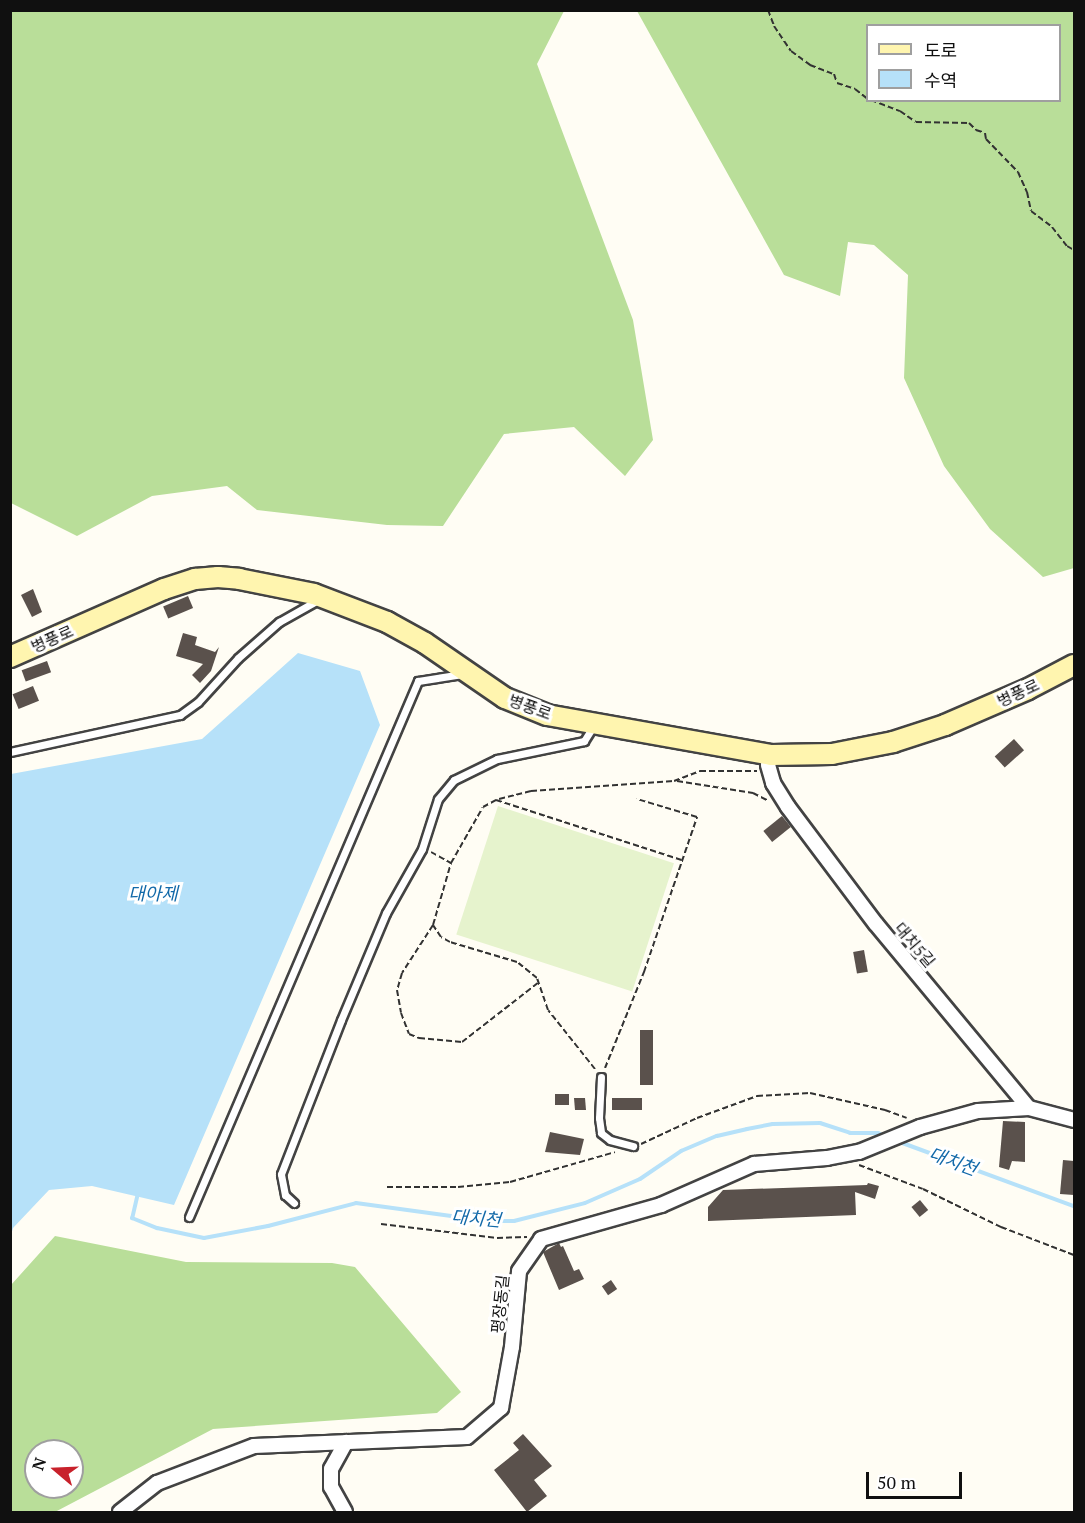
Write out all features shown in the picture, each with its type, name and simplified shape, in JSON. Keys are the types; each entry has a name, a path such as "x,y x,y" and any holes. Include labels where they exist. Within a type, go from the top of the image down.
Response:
{"main road":[{"name":"병풍로","path":"10,657 164,588 195,579 218,577 239,579 323,597 387,622 425,643 505,698 547,715 595,723 770,763 893,742 945,725 1028,689 1074,665"}],"street":[{"name":"대치5길","path":"770,763 773,783 790,810 876,924 1029,1108"},
{"path":"541,1239 661,1205 754,1164 862,1151 923,1126 978,1111 1029,1108 1074,1120"},
{"name":"평장동길","path":"120,1512 157,1483 254,1446 467,1437 501,1408 512,1347 519,1270 541,1239"},
{"path":"345,1512 331,1487 331,1469 346,1442"}],"lane":[{"path":"10,752 180,715 198,702 238,658 279,622 323,597"},
{"path":"189,1217 418,681 468,673"},
{"path":"294,1203 285,1195 281,1174 341,1020 382,924 422,849 438,799 454,780 497,759 584,741 595,723"},
{"path":"601,1077 599,1118 601,1133 610,1140 633,1146"}],"path":[{"path":"768,10 774,26 791,51 810,65 834,74 837,82 855,89 866,98"},
{"path":"875,102 900,111 916,122 969,123 976,130 985,133 986,139 1018,172 1027,192 1031,211 1052,227 1067,246 1074,250"},
{"path":"674,781 699,771 770,763"},
{"path":"539,982 462,1042 419,1038 409,1034 401,1013 397,990 402,973 433,925 451,863 483,807 496,800 531,791 674,781 753,793 790,810"},
{"path":"433,925 441,937 450,942 517,962 539,982 548,1010 601,1077 644,972 697,817 637,799"},
{"path":"496,800 682,860"},
{"path":"422,849 451,863"},
{"path":"387,1187 458,1187 510,1182 633,1146 757,1096 810,1093 885,1110 923,1126"},
{"path":"841,1155 866,1170 923,1189 1001,1227 1074,1255"},
{"path":"381,1224 498,1238 541,1239"}],"green space":[{"path":"10,11 564,11 537,64 633,320 653,440 625,476 574,427 504,434 443,526 387,525 257,510 227,486 152,496 77,536 11,503"},
{"path":"637,11 1074,11 1074,568 1043,577 990,529 944,466 904,378 908,275 874,245 848,242 840,296 784,275"},
{"path":"498,806 674,863 632,992 456,934"},
{"path":"55,1236 186,1262 332,1263 355,1267 461,1392 437,1413 213,1429 84,1497 84,1439 24,1439 24,1499 80,1499 55,1512 11,1512 11,1285"}],"water":[{"name":"대아제","path":"298,653 360,671 380,725 174,1205 92,1186 49,1190 13,1228 11,1235 11,774 202,739"}],"building":[{"path":"33,589 42,612 32,617 21,595"},
{"path":"188,596 193,608 168,619 163,607"},
{"path":"183,633 197,637 195,645 215,652 219,647 211,671 200,683 192,675 203,664 176,656"},
{"path":"47,661 51,672 26,682 22,670"},
{"path":"33,686 39,701 19,709 13,694"},
{"path":"1014,739 1024,750 1005,768 995,756"},
{"path":"782,816 791,827 772,842 763,831"},
{"path":"864,950 868,972 857,974 853,952"},
{"path":"640,1030 653,1030 653,1085 640,1085"},
{"path":"555,1094 569,1094 569,1105 555,1105"},
{"path":"574,1098 585,1098 586,1110 575,1110"},
{"path":"612,1098 642,1098 642,1110 612,1110"},
{"path":"1003,1121 1025,1122 1025,1162 1012,1161 1009,1170 999,1167"},
{"path":"550,1132 584,1139 580,1155 545,1152"},
{"path":"1063,1160 1074,1161 1074,1195 1060,1194"},
{"path":"868,1183 879,1186 875,1199 855,1192 856,1215 708,1221 708,1207 723,1190 867,1185"},
{"path":"920,1200 928,1210 920,1217 911,1207"},
{"path":"559,1243 561,1247 563,1246 574,1271 579,1269 584,1279 559,1290 543,1252"},
{"path":"611,1280 617,1289 608,1295 602,1286"},
{"path":"523,1434 552,1466 534,1480 547,1496 527,1512 494,1470 519,1450 513,1443"}],"waterway":[{"name":"대치천","path":"138,1193 132,1218 157,1228 204,1238 268,1226 356,1203 488,1221 514,1221 585,1203 640,1179 681,1151 717,1136 747,1129 773,1124 820,1123 850,1133 878,1133 887,1137"},
{"name":"대치천","path":"897,1141 1074,1206"}]}
